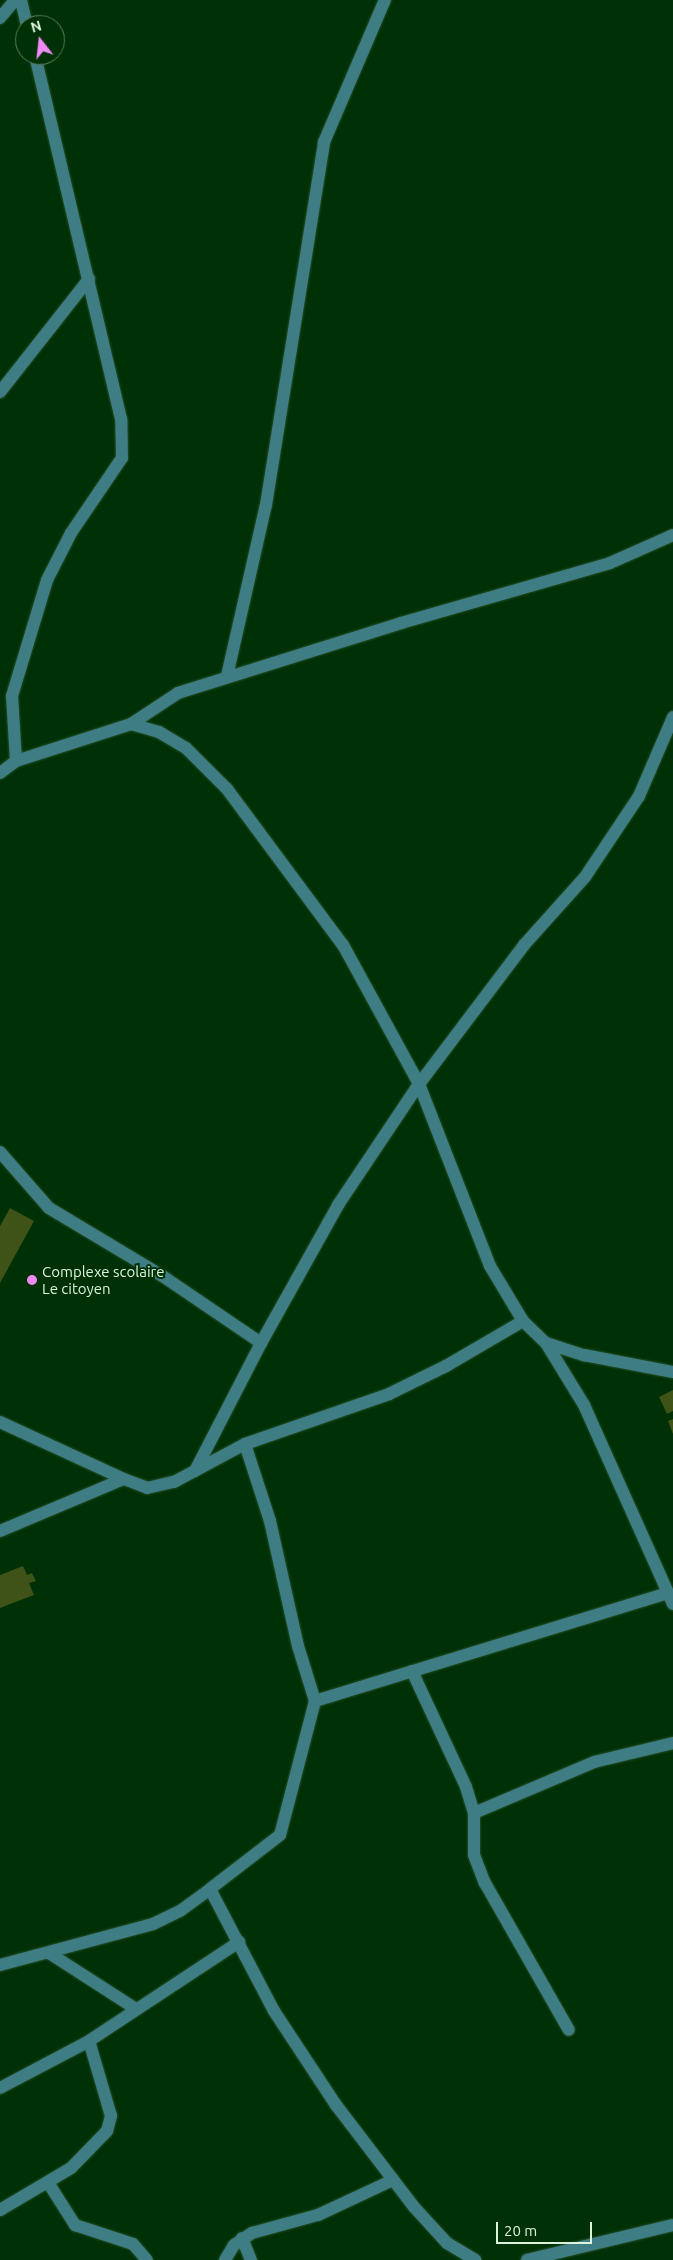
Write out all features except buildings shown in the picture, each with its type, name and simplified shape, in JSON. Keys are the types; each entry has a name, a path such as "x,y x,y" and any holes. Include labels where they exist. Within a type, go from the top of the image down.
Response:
{"street":[{"path":"0,18 15,0"},
{"path":"21,0 25,15"},
{"path":"227,676 266,505 324,142 385,0"},
{"path":"16,761 12,696 47,580 71,533 122,458 121,419 90,280 36,65"},
{"path":"0,392 90,280"},
{"path":"0,773 16,761 131,724 178,693 227,676 610,563 673,535"},
{"path":"195,1472 261,1343 338,1205 419,1084 524,945 585,877 639,796 673,717"},
{"path":"131,724 159,732 186,748 227,789 343,945 419,1084 490,1266 523,1321 546,1343 584,1405 670,1599 412,1671 315,1701"},
{"path":"0,1152 49,1208 161,1275 261,1343"},
{"path":"0,1422 147,1488 174,1482 245,1444 389,1394 446,1366 523,1321"},
{"path":"546,1343 584,1355 673,1372"},
{"path":"0,1965 160,1922 210,1889 280,1835 315,1701 298,1646 270,1522 245,1444"},
{"path":"0,1531 26,1518 124,1479"},
{"path":"412,1671 454,1759 474,1812 474,1856 485,1883 569,2030"},
{"path":"474,1812 594,1762 673,1743"},
{"path":"210,1889 240,1942 274,2011 336,2106 393,2180 447,2243 475,2260"},
{"path":"0,2088 89,2041 240,1942"},
{"path":"49,1953 136,2010"},
{"path":"0,2210 49,2184 95,2145 111,2123 89,2041"},
{"path":"225,2260 242,2238 318,2215 393,2180"},
{"path":"49,2184 75,2225 133,2244 147,2260"},
{"path":"527,2260 673,2225"},
{"path":"242,2238 251,2260"}],"place":[{"name":"Complexe scolaire Le citoyen","path":"32,1280"}]}
